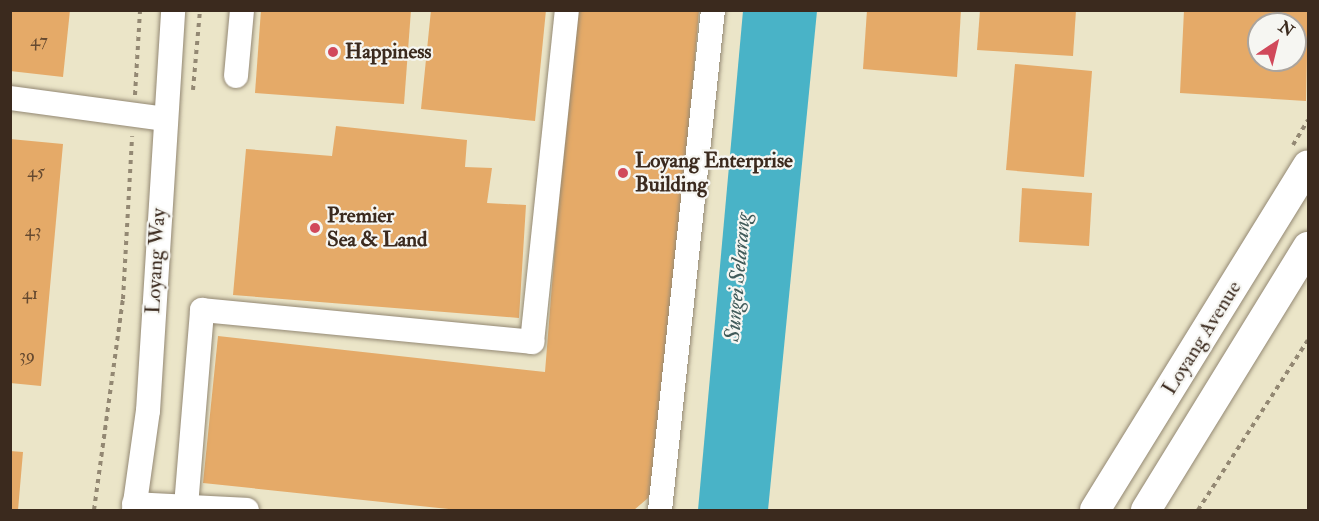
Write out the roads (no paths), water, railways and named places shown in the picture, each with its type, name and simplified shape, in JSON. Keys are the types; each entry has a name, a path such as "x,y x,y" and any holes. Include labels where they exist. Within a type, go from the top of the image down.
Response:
{"main road":[{"name":"Loyang Avenue","path":"1095,510 1308,165"},
{"name":"Loyang Avenue","path":"1146,510 1308,247"}],"street":[{"name":"Loyang Way","path":"134,507 148,411 173,10"},
{"path":"236,75 242,10"},
{"path":"186,506 202,310 532,342 567,10"},
{"path":"660,510 713,10"},
{"path":"10,98 165,119"},
{"path":"134,507 186,506 247,510"}],"water":[{"name":"Sungei Selarang","path":"743,11 817,11 768,510 698,510"}],"place":[{"name":"Happiness","path":"333,52"},
{"name":"Loyang Enterprise Building","path":"623,173"},
{"name":"Premier Sea & Land","path":"315,228"}]}
